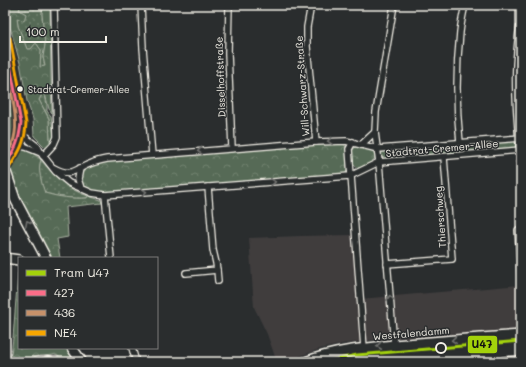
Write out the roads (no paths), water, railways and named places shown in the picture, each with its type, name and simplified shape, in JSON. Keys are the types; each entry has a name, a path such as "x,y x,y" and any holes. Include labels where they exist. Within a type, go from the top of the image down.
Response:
{"main road":[{"path":"5,169 15,199 45,257"},
{"path":"5,258 18,260"},
{"name":"Westfalendamm","path":"305,362 337,353 364,348 521,336"},
{"path":"73,349 82,361"},
{"path":"76,349 82,361"},
{"path":"504,362 521,361"}],"street":[{"path":"42,154 54,144 57,137 54,5"},
{"path":"141,5 152,155"},
{"name":"Disselhoffstraße","path":"230,5 228,53 232,148"},
{"name":"Will-Schwarz-Straße","path":"311,5 307,27 307,46 316,142"},
{"path":"394,5 376,112 375,132 378,149 394,345"},
{"path":"460,143 457,82 460,32 465,5"},
{"path":"521,19 518,34 516,66 521,168"},
{"path":"5,39 21,124 17,145 5,164"},
{"path":"361,145 375,132"},
{"name":"Stadtrat-Cremer-Allee","path":"20,135 38,147 60,176 69,183 92,193 105,195 350,176 379,162 520,150"},
{"name":"Stadtrat-Cremer-Allee","path":"52,166 62,172 68,173 92,163 107,159 346,140 378,149 520,138"},
{"path":"353,142 349,149 350,176 364,348"},
{"name":"Stadtrat-Cremer-Allee","path":"17,145 30,148 42,154"},
{"name":"Thierschweg","path":"387,264 452,259 444,157"},
{"path":"80,168 78,179 81,188"},
{"path":"208,187 213,250 218,281"},
{"path":"105,195 111,257"},
{"path":"521,228 518,230 521,276"},
{"path":"186,273 217,270"},
{"path":"132,349 136,362"}],"tram line":[{"name":"U47","path":"325,362 357,355 521,341"}],"place":[{"name":"Stadtrat-Cremer-Allee","path":"20,89"}]}
